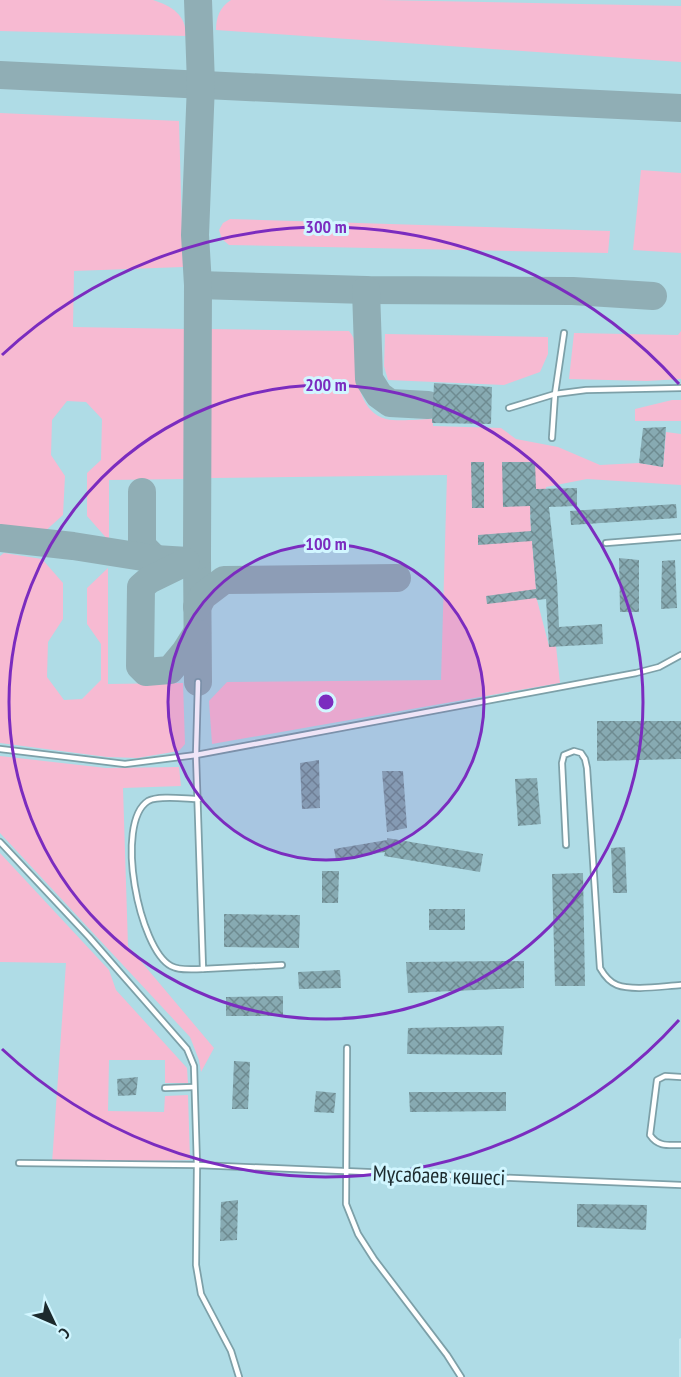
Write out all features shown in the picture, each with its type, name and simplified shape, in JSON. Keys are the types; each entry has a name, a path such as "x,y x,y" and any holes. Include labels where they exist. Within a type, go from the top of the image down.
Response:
{"lane":[{"path":"552,438 555,394 564,333"},
{"path":"509,408 555,394 586,390 681,388"},
{"path":"606,543 681,537"},
{"path":"0,749 125,764 196,755 636,673 659,667 681,655"},
{"path":"198,682 196,755 203,969"},
{"path":"566,845 561,763 564,755 574,751 581,753 587,768 600,968 606,978 615,985 627,988 681,985"},
{"path":"199,799 154,798 146,802 135,820 132,880 155,947 172,967 184,969 282,965"},
{"path":"0,842 89,937 187,1049 194,1066 197,1165 196,1265 201,1294 231,1351 239,1377"},
{"path":"347,1048 346,1204 358,1234 374,1259 461,1377"},
{"path":"681,1077 665,1076 657,1080 650,1135 656,1143 681,1145"},
{"path":"165,1088 194,1087"},
{"name":"Мұсабаев көшесі","path":"19,1163 197,1165 681,1185"}],"shaded area":[{"path":"0,0 681,0 681,1338 679,1339 679,1377 0,1377"},
{"path":"0,0 153,0 177,12 184,22 186,36 0,31"},
{"path":"231,0 381,0 681,6 681,62 216,30 219,13"},
{"path":"0,113 179,121 183,267 74,271 73,327 185,329 185,479 109,480 109,541 87,516 87,473 101,460 102,419 86,402 67,401 52,420 51,455 65,476 63,515 43,533 0,527"},
{"path":"641,170 681,173 681,253 633,250"},
{"path":"230,219 610,231 608,253 229,245 222,239 219,230 223,223"},
{"path":"210,329 349,331 354,341 362,396 371,410 386,419 433,419 433,426 501,428 516,439 558,447 600,465 639,463 663,467 666,432 681,434 681,485 587,479 546,487 544,507 530,515 537,600 549,646 556,646 560,683 212,744 209,701 227,682 441,680 447,475 211,478"},
{"path":"681,331 681,379 647,381 569,379 574,333 678,335"},
{"path":"385,334 548,337 548,354 540,372 504,385 388,380 384,366"},
{"path":"681,400 681,421 635,421 635,409"},
{"path":"4,553 42,559 63,583 63,619 48,642 47,677 64,700 82,699 101,680 101,644 87,624 87,588 108,568 108,684 183,683 185,744 179,751 137,758 107,757 0,743 0,556"},
{"path":"0,756 106,768 179,767 181,786 123,788 128,946 214,1048 201,1072 190,1037 0,833"},
{"path":"0,853 109,970 116,990 187,1068 188,1083 165,1083 165,1060 109,1060 108,1111 164,1112 165,1096 188,1095 190,1160 52,1163 66,963 0,962"}],"building":[{"path":"434,383 492,387 491,424 432,423"},
{"path":"666,427 663,467 639,463 643,428"},
{"path":"471,462 484,462 484,508 472,508"},
{"path":"502,462 535,462 536,489 577,488 577,506 549,507 557,580 559,627 602,624 603,644 549,647 546,599 537,600 536,598 487,604 486,596 536,589 532,541 478,545 478,535 531,531 530,506 503,507"},
{"path":"676,504 677,518 571,525 570,511"},
{"path":"619,558 639,560 639,612 620,612"},
{"path":"675,560 677,608 661,609 662,561"},
{"path":"597,721 681,721 681,759 597,761"},
{"path":"319,760 320,808 302,809 300,763"},
{"path":"382,771 403,771 407,828 387,832"},
{"path":"537,778 541,824 518,826 515,779"},
{"path":"387,838 483,854 480,872 384,856 385,852 336,860 334,849 387,840"},
{"path":"625,847 627,893 613,893 611,848"},
{"path":"322,871 339,871 338,903 322,903"},
{"path":"583,873 585,986 555,986 552,874"},
{"path":"429,909 465,909 465,930 429,930"},
{"path":"224,914 300,915 299,948 224,947"},
{"path":"524,961 524,988 408,993 406,962"},
{"path":"340,970 341,988 299,989 298,972"},
{"path":"283,996 283,1016 226,1016 226,997"},
{"path":"504,1026 502,1055 407,1054 408,1028"},
{"path":"234,1061 250,1062 248,1109 232,1109"},
{"path":"138,1077 136,1095 118,1096 117,1079"},
{"path":"316,1091 336,1093 334,1113 314,1112"},
{"path":"409,1092 506,1092 506,1111 410,1112"},
{"path":"238,1200 237,1240 220,1241 221,1202"},
{"path":"577,1204 647,1205 646,1230 577,1227"}],"taxiway":[{"path":"197,556 198,285 195,235 201,84 198,0"},
{"path":"0,75 681,108"},
{"path":"198,285 366,290 573,291 653,296"},
{"path":"366,290 369,379 379,395 390,403 428,405"},
{"path":"142,492 142,546 155,559"},
{"path":"0,538 73,546 155,559 188,561 197,556 198,682"},
{"path":"186,562 149,580 141,587 140,666 146,672 170,670 197,633"},
{"path":"197,607 203,596 224,580 397,578"}]}
